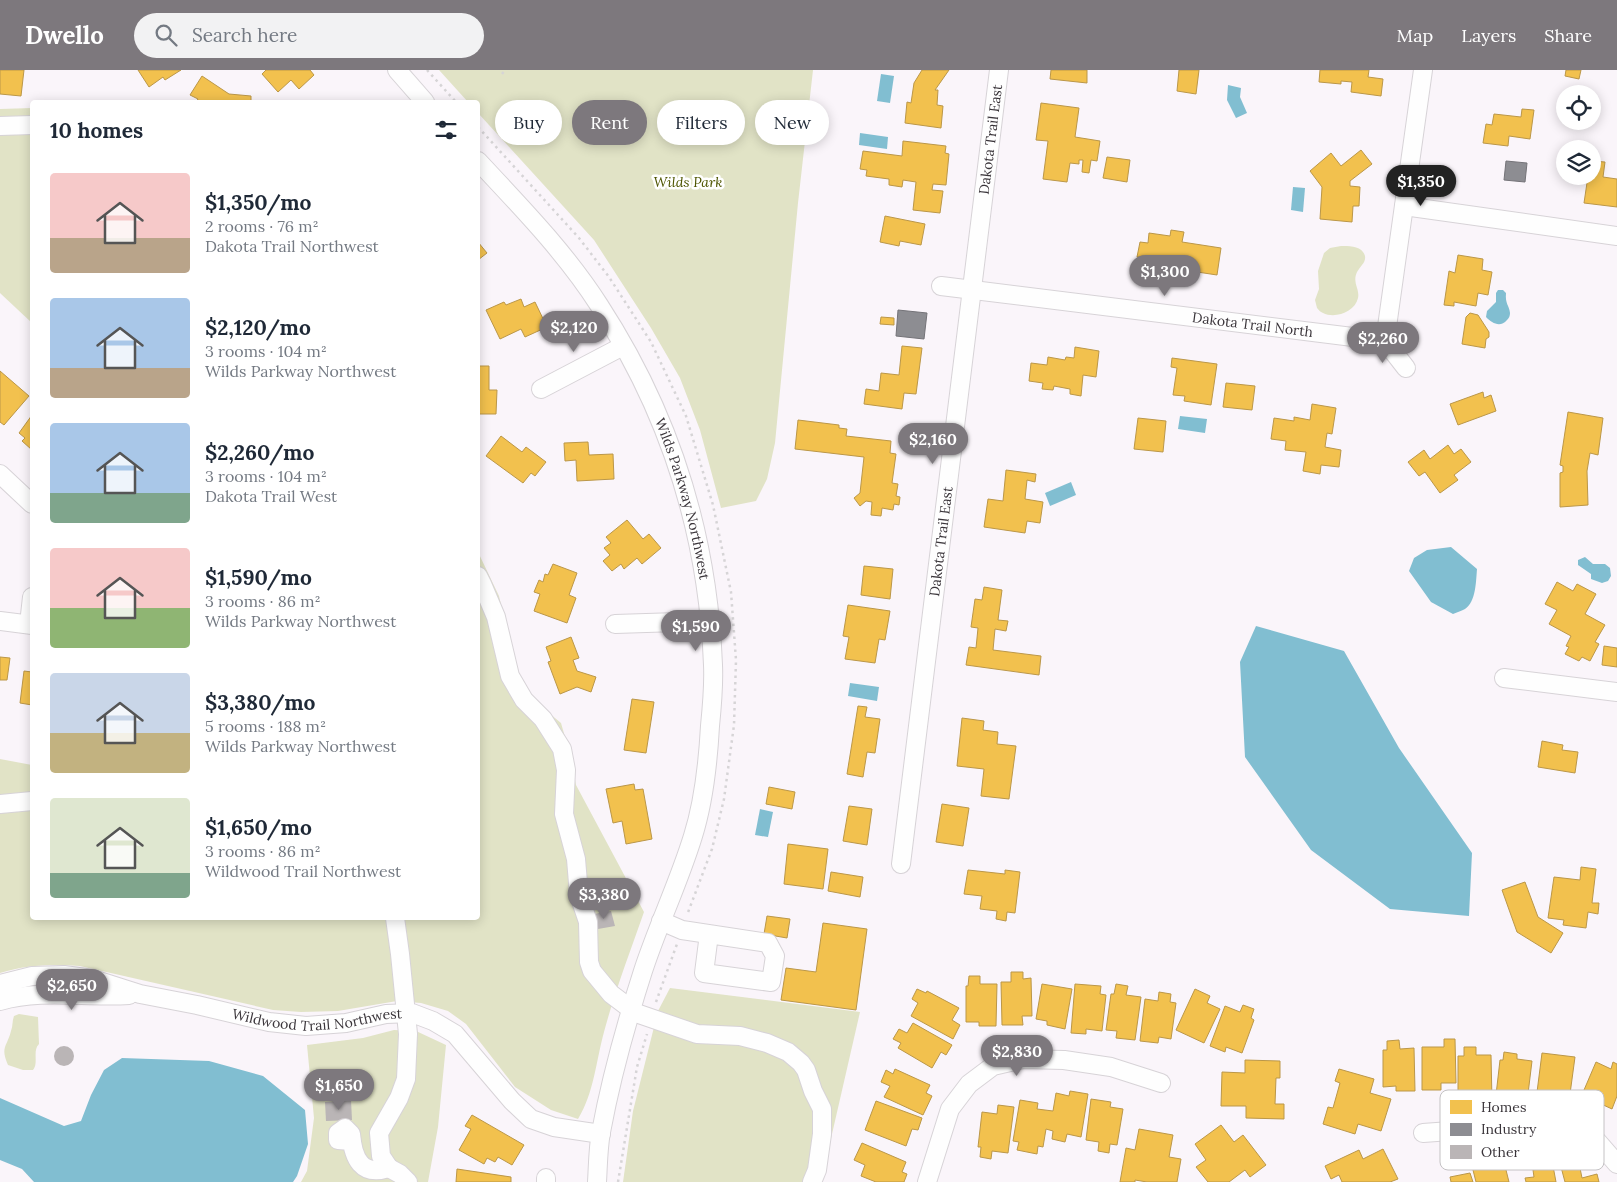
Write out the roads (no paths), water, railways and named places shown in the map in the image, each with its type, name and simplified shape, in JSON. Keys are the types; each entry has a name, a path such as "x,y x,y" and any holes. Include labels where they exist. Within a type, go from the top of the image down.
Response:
{"street":[{"path":"397,70 423,100"},
{"name":"Dakota Trail East","path":"902,864 999,70"},
{"path":"1406,368 1386,340 1423,70"},
{"path":"0,126 30,125"},
{"name":"Wilds Parkway Northwest","path":"480,163 548,237 599,304 650,396 666,432 694,524 703,569 709,621 713,667 708,756 693,835 643,970 619,1050 601,1134 597,1182"},
{"path":"1404,206 1617,236"},
{"name":"Dakota Trail North","path":"940,286 1386,340"},
{"path":"540,389 623,346"},
{"path":"0,474 30,502"},
{"path":"480,580 496,617 510,676 524,700 543,719 562,748 566,770 564,814 576,859 579,895 588,922 589,962 592,971 611,994 632,1010 651,1019 696,1034 740,1036 767,1043 788,1052 801,1063 806,1070 822,1109 822,1134 817,1170 812,1182"},
{"path":"615,624 709,621"},
{"path":"0,622 30,625"},
{"path":"1504,678 1617,692"},
{"path":"0,804 30,800"},
{"path":"394,920 398,937 408,1034 406,1079 399,1098 379,1133 381,1156 389,1168 400,1174 408,1182"},
{"path":"661,921 682,930 709,934"},
{"name":"Wildwood Trail Northwest","path":"0,984 32,976 64,975 93,979 140,994 269,1022 306,1026 346,1023 386,1014 412,1013 433,1021 455,1034 512,1101 531,1118 554,1127 601,1134"},
{"name":"Wildwood Trail Northwest","path":"0,1001 10,998 55,994 103,997 140,994"},
{"path":"927,1182 950,1109 969,1084 993,1066 1023,1059 1064,1060 1111,1067 1161,1083"},
{"path":"1423,1133 1440,1132"},
{"path":"352,1141 356,1158 362,1167 372,1171 381,1171 389,1168"},
{"path":"1604,1149 1617,1164"}],"water":[{"path":"881,74 894,76 890,103 877,101"},
{"path":"1228,85 1241,88 1240,97 1247,113 1236,118 1227,100"},
{"path":"860,133 888,137 887,149 859,145"},
{"path":"1293,187 1305,188 1303,212 1291,210"},
{"path":"1498,290 1503,290 1506,293 1510,313 1507,320 1502,324 1493,323 1486,317 1487,311 1496,302"},
{"path":"1180,416 1207,419 1205,433 1178,429"},
{"path":"1071,482 1076,495 1050,506 1045,493"},
{"path":"1451,547 1477,569 1475,591 1469,606 1453,614 1431,602 1409,571 1414,558 1427,550"},
{"path":"1585,557 1593,564 1605,564 1610,568 1611,576 1608,581 1602,583 1591,579 1591,574 1578,565 1578,560"},
{"path":"1256,626 1344,651 1399,748 1472,853 1469,916 1390,909 1311,850 1245,757 1240,662"},
{"path":"850,683 879,687 877,701 848,696"},
{"path":"760,809 773,812 768,837 755,835"},
{"path":"122,1058 209,1061 263,1076 305,1110 308,1144 297,1176 293,1182 34,1182 22,1169 0,1160 0,1098 64,1126 81,1121 91,1095 104,1070"}],"park label":[{"name":"Wilds Park","path":"688,182"}]}
